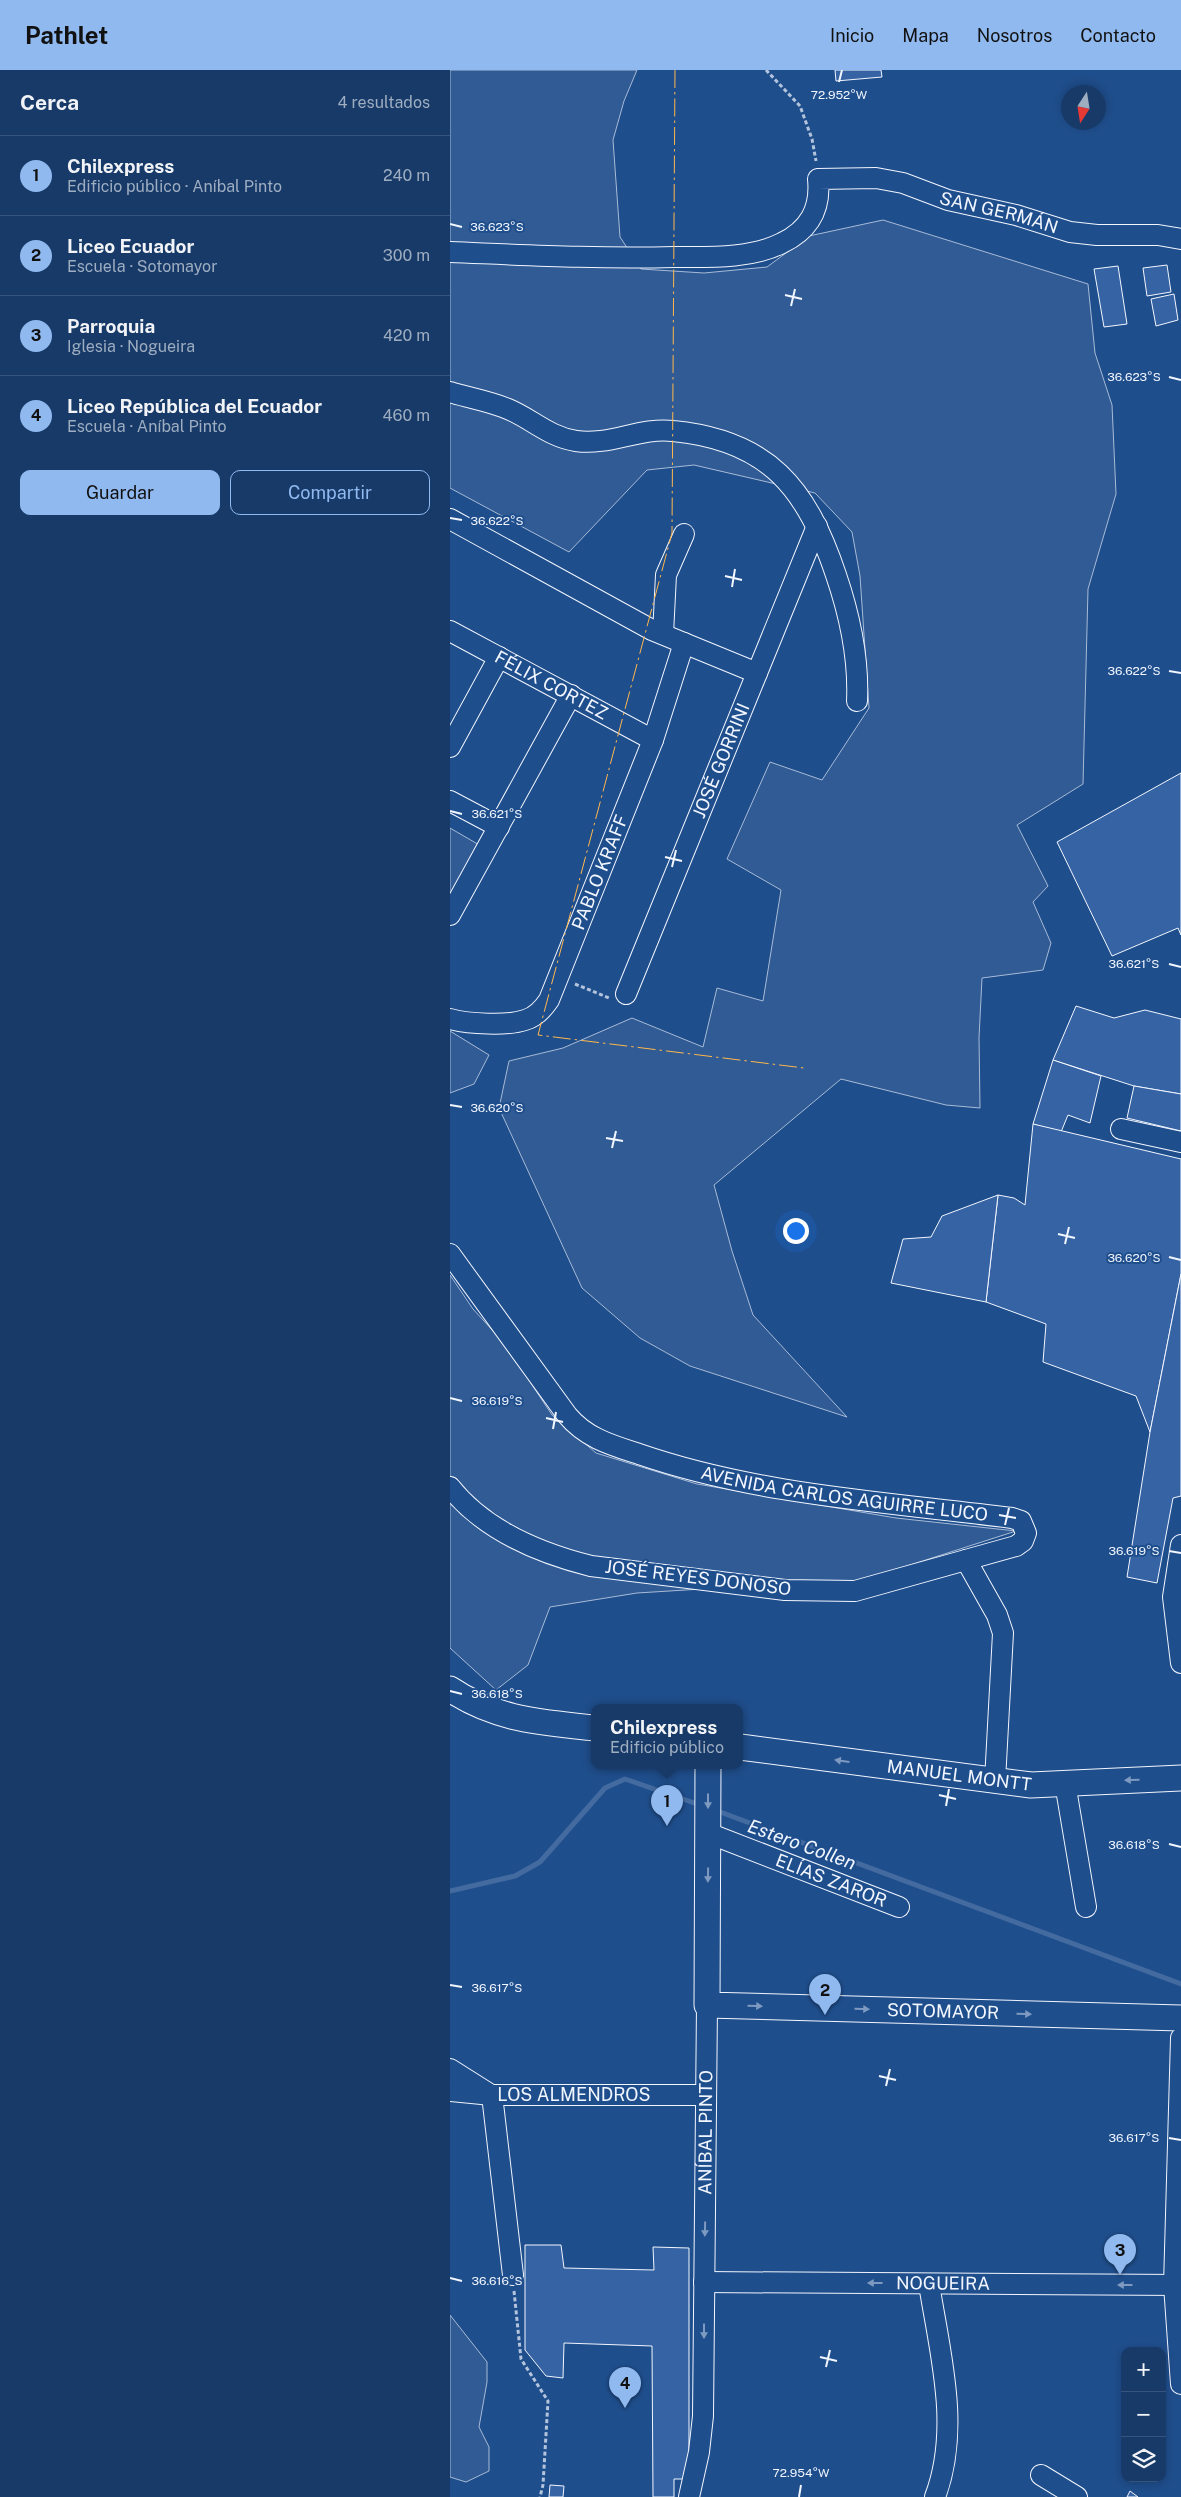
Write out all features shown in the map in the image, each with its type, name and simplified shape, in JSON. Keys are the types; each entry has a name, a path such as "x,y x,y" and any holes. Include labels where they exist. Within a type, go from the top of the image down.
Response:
{"main road":[{"path":"450,1689 466,1700 503,1715 591,1728"},
{"name":"MANUEL MONTT","path":"743,1747 995,1782 1031,1785 1181,1778"},
{"name":"ANÍBAL PINTO","path":"706,2005 708,1770"},
{"name":"SOTOMAYOR","path":"706,2005 1181,2018"}],"street":[{"name":"SAN GERMÁN","path":"818,179 876,178 903,184 948,200 1016,215 1070,232 1097,235 1158,235 1181,239"},
{"path":"450,252 653,258 696,257 761,251 782,243 806,226 817,206 818,179"},
{"path":"450,392 501,406 551,434 570,440 602,441 646,432 671,430 733,444 760,458 783,476 804,502 817,526 834,567 849,617 857,659 858,701"},
{"path":"450,520 609,607 663,634 757,672"},
{"name":"JOSÉ GORRINI","path":"626,994 817,526"},
{"path":"663,634 666,575 684,534"},
{"name":"FÉLIX CORTEZ","path":"450,631 653,740"},
{"name":"PABLO KRAFF","path":"450,1019 516,1023 526,1020 544,1008 653,740 684,643"},
{"path":"450,747 498,657"},
{"path":"450,915 571,695"},
{"path":"450,801 499,827"},
{"path":"1122,1129 1181,1142"},
{"name":"AVENIDA CARLOS AGUIRRE LUCO","path":"450,1254 567,1416 590,1436 662,1462 738,1482 1012,1518 1024,1525 1025,1537 1020,1544 966,1560"},
{"name":"JOSÉ REYES DONOSO","path":"450,1487 474,1512 507,1534 550,1554 591,1566 769,1588 855,1591 966,1560"},
{"path":"1181,1545 1173,1597 1181,1663"},
{"path":"966,1560 997,1615 1003,1633 995,1782"},
{"path":"1065,1783 1086,1907"},
{"name":"ELÍAS ZAROR","path":"708,1830 899,1907"},
{"name":"ANÍBAL PINTO","path":"689,2497 702,2434 706,2005"},
{"path":"1181,2038 1177,2285 1181,2384"},
{"name":"LOS ALMENDROS","path":"450,2069 492,2095 706,2095"},
{"path":"450,2091 492,2095 513,2275"},
{"name":"NOGUEIRA","path":"704,2282 1177,2285"},
{"path":"929,2284 948,2416 946,2448 935,2497"},
{"path":"1041,2475 1077,2497"}],"path":[{"path":"766,70 800,106 812,139 818,179"},
{"path":"558,977 611,999 620,999 626,994"},
{"path":"513,2275 521,2359 548,2401 543,2485 540,2497"}],"shaded area":[{"path":"450,70 637,70 624,101 613,140 620,237 641,269 704,273 767,267 809,236 883,220 1088,284 1095,353 1112,405 1116,494 1088,589 1083,784 1017,825 1048,886 1033,902 1051,943 1043,970 982,978 979,1038 980,1108 946,1105 841,1079 714,1185 732,1251 753,1315 847,1417 690,1366 640,1338 582,1288 499,1108 509,1061 563,1048 632,1018 703,1047 717,988 763,1001 781,890 727,859 770,762 822,780 869,708 860,576 852,532 815,493 694,465 647,470 569,552 450,488"},
{"path":"450,828 481,846 450,900"},
{"path":"450,1031 489,1055 474,1084 450,1093"},
{"path":"450,1275 473,1309 505,1344 552,1415 596,1453 697,1484 896,1518 1016,1531 823,1593 718,1588 637,1593 550,1607 528,1665 496,1690 450,1648"},
{"path":"450,2315 487,2362 487,2382 479,2427 489,2447 489,2471 466,2482 450,2477"}],"building":[{"path":"835,70 881,70 882,77 836,81"},
{"path":"1167,265 1171,292 1147,296 1143,268"},
{"path":"1118,266 1127,324 1104,327 1094,269"},
{"path":"1174,294 1178,320 1156,326 1151,299"},
{"path":"1181,773 1181,935 1178,928 1112,956 1057,842"},
{"path":"1076,1006 1114,1018 1145,1010 1181,1019 1181,1094 1134,1086 1053,1060"},
{"path":"1053,1060 1101,1076 1090,1123 1068,1115 1061,1132 1033,1124"},
{"path":"1134,1086 1181,1094 1181,1131 1127,1118"},
{"path":"1033,1124 1181,1159 1181,1274 1150,1432 1136,1396 1043,1362 1046,1324 986,1302 998,1195 1014,1198 1025,1205"},
{"path":"998,1195 986,1302 891,1283 903,1239 931,1237 942,1216"},
{"path":"1181,1274 1181,1496 1173,1498 1157,1583 1127,1577 1150,1432"},
{"path":"525,2245 561,2245 564,2268 654,2270 653,2247 689,2248 689,2479 674,2479 674,2497 653,2497 652,2346 564,2343 563,2378 546,2376 525,2350"},
{"path":"550,2485 564,2486 563,2497 549,2497"},
{"path":"1130,2491 1138,2497 1127,2497"}],"waterway":[{"name":"Estero Collen","path":"450,1891 515,1876 540,1862 605,1788 625,1779 700,1805"},
{"name":"Estero Collen","path":"715,1810 1181,1984"}],"power":[{"path":"675,70 672,533 538,1035 804,1068"}],"place":[{"name":"Chilexpress","path":"667,1826"},
{"name":"Liceo Ecuador","path":"825,2015"},
{"name":"Parroquia","path":"1120,2275"},
{"name":"Liceo República del Ecuador","path":"625,2408"}]}
